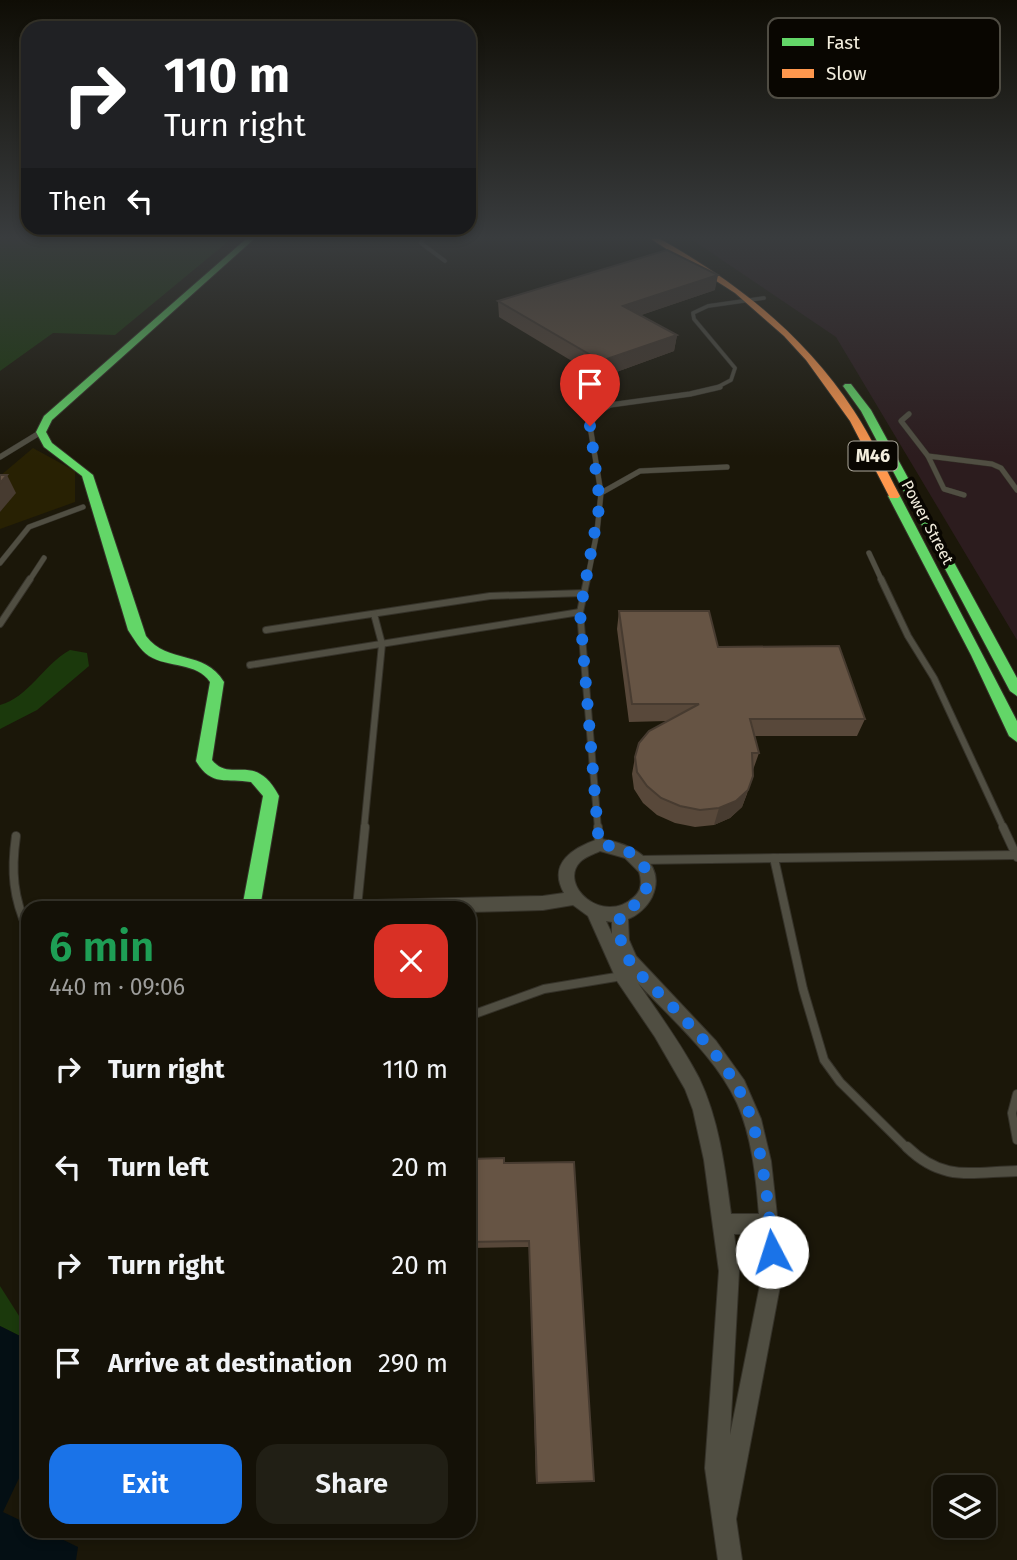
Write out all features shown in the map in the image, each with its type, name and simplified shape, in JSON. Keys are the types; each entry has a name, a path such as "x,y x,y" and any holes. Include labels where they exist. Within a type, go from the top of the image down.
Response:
{"main road":[{"path":"168,312 48,418 41,432 44,440 77,464 87,475 135,630 142,644 159,657 196,665 215,675 216,693 205,768 211,773 223,775 258,775 265,779 269,786 271,796 252,901"},
{"name":"Power Street","path":"768,312 866,410 1017,691"},
{"name":"Power Street","path":"819,360 914,532 1016,731"},
{"path":"914,532 932,531"}],"street":[{"path":"594,912 620,914 632,909 647,891 648,880 639,860 621,847 599,845 576,855 569,864 567,887 573,898 594,912 632,975 692,1084 702,1111 724,1224 729,1271 717,1468 730,1560"},
{"path":"476,904 542,903 573,898"},
{"path":"620,914 620,940 632,975 687,1022 728,1071 746,1102 760,1155 770,1224 773,1270 739,1438 725,1525"},
{"path":"724,1224 770,1224"}],"lane":[{"path":"599,845 580,612 597,532 601,493 589,432 597,413 610,405 708,390 732,379 735,368 694,319 693,313 696,312"},
{"path":"909,414 901,421 928,456 944,489 964,495"},
{"path":"0,457 41,432"},
{"path":"928,456 992,464 1000,468 1017,490"},
{"path":"601,493 640,471 727,467"},
{"path":"0,564 29,527 83,507"},
{"path":"639,860 1017,856 934,678 908,636 869,553"},
{"path":"0,624 44,558"},
{"path":"266,630 505,594 538,596 584,593"},
{"path":"250,665 580,612"},
{"path":"358,901 382,644 374,614"},
{"path":"16,836 11,869 13,894 21,913"},
{"path":"774,858 815,1037 829,1070 927,1165 946,1173 1017,1171"},
{"path":"476,1013 497,1003 549,988 632,975"},
{"path":"1017,1094 1012,1112 1017,1140"}],"shaded area":[{"path":"799,312 1017,312 1017,640 836,337"},
{"path":"0,1326 21,1336 21,1474 3,1512 21,1521 21,1538 59,1538 78,1547 76,1560 0,1560"}],"green space":[{"path":"0,312 143,312 115,335 53,333 0,371"},
{"path":"70,650 87,653 89,666 37,710 0,729 0,705 28,688 60,656"},
{"path":"0,1286 21,1319 21,1336 0,1326"}],"sand":[{"path":"33,448 75,471 75,502 0,529 0,512 15,493 0,476"}],"building":[{"path":"517,312 634,312 677,335 601,361"},
{"path":"619,611 709,611 718,647 839,646 865,719 750,719 759,753 752,753 753,776 748,790 736,801 719,808 700,810 661,798 647,786 637,772 635,757 639,743 649,731 699,704 632,704"},
{"path":"504,1158 504,1163 574,1162 594,1481 537,1483 529,1241 476,1242 476,1159"}],"traffic: fast":[{"path":"168,312 48,418 41,432 48,445 87,475 135,630 141,639 150,650 161,656 205,669 217,682 204,761 211,770 219,774 256,778 264,784 271,796 252,901"},
{"path":"848,386 866,410 1017,691"},
{"path":"894,496 978,655 1017,736"}],"traffic: slow":[{"path":"763,312 787,334 830,384 855,421 894,496"}],"route":[{"path":"590,426 601,493 597,532 580,612 599,845 621,847 631,852 646,869 647,891 632,909 620,914 620,940 627,956 640,974 687,1022 728,1071 746,1102 760,1155 772,1252"}]}
